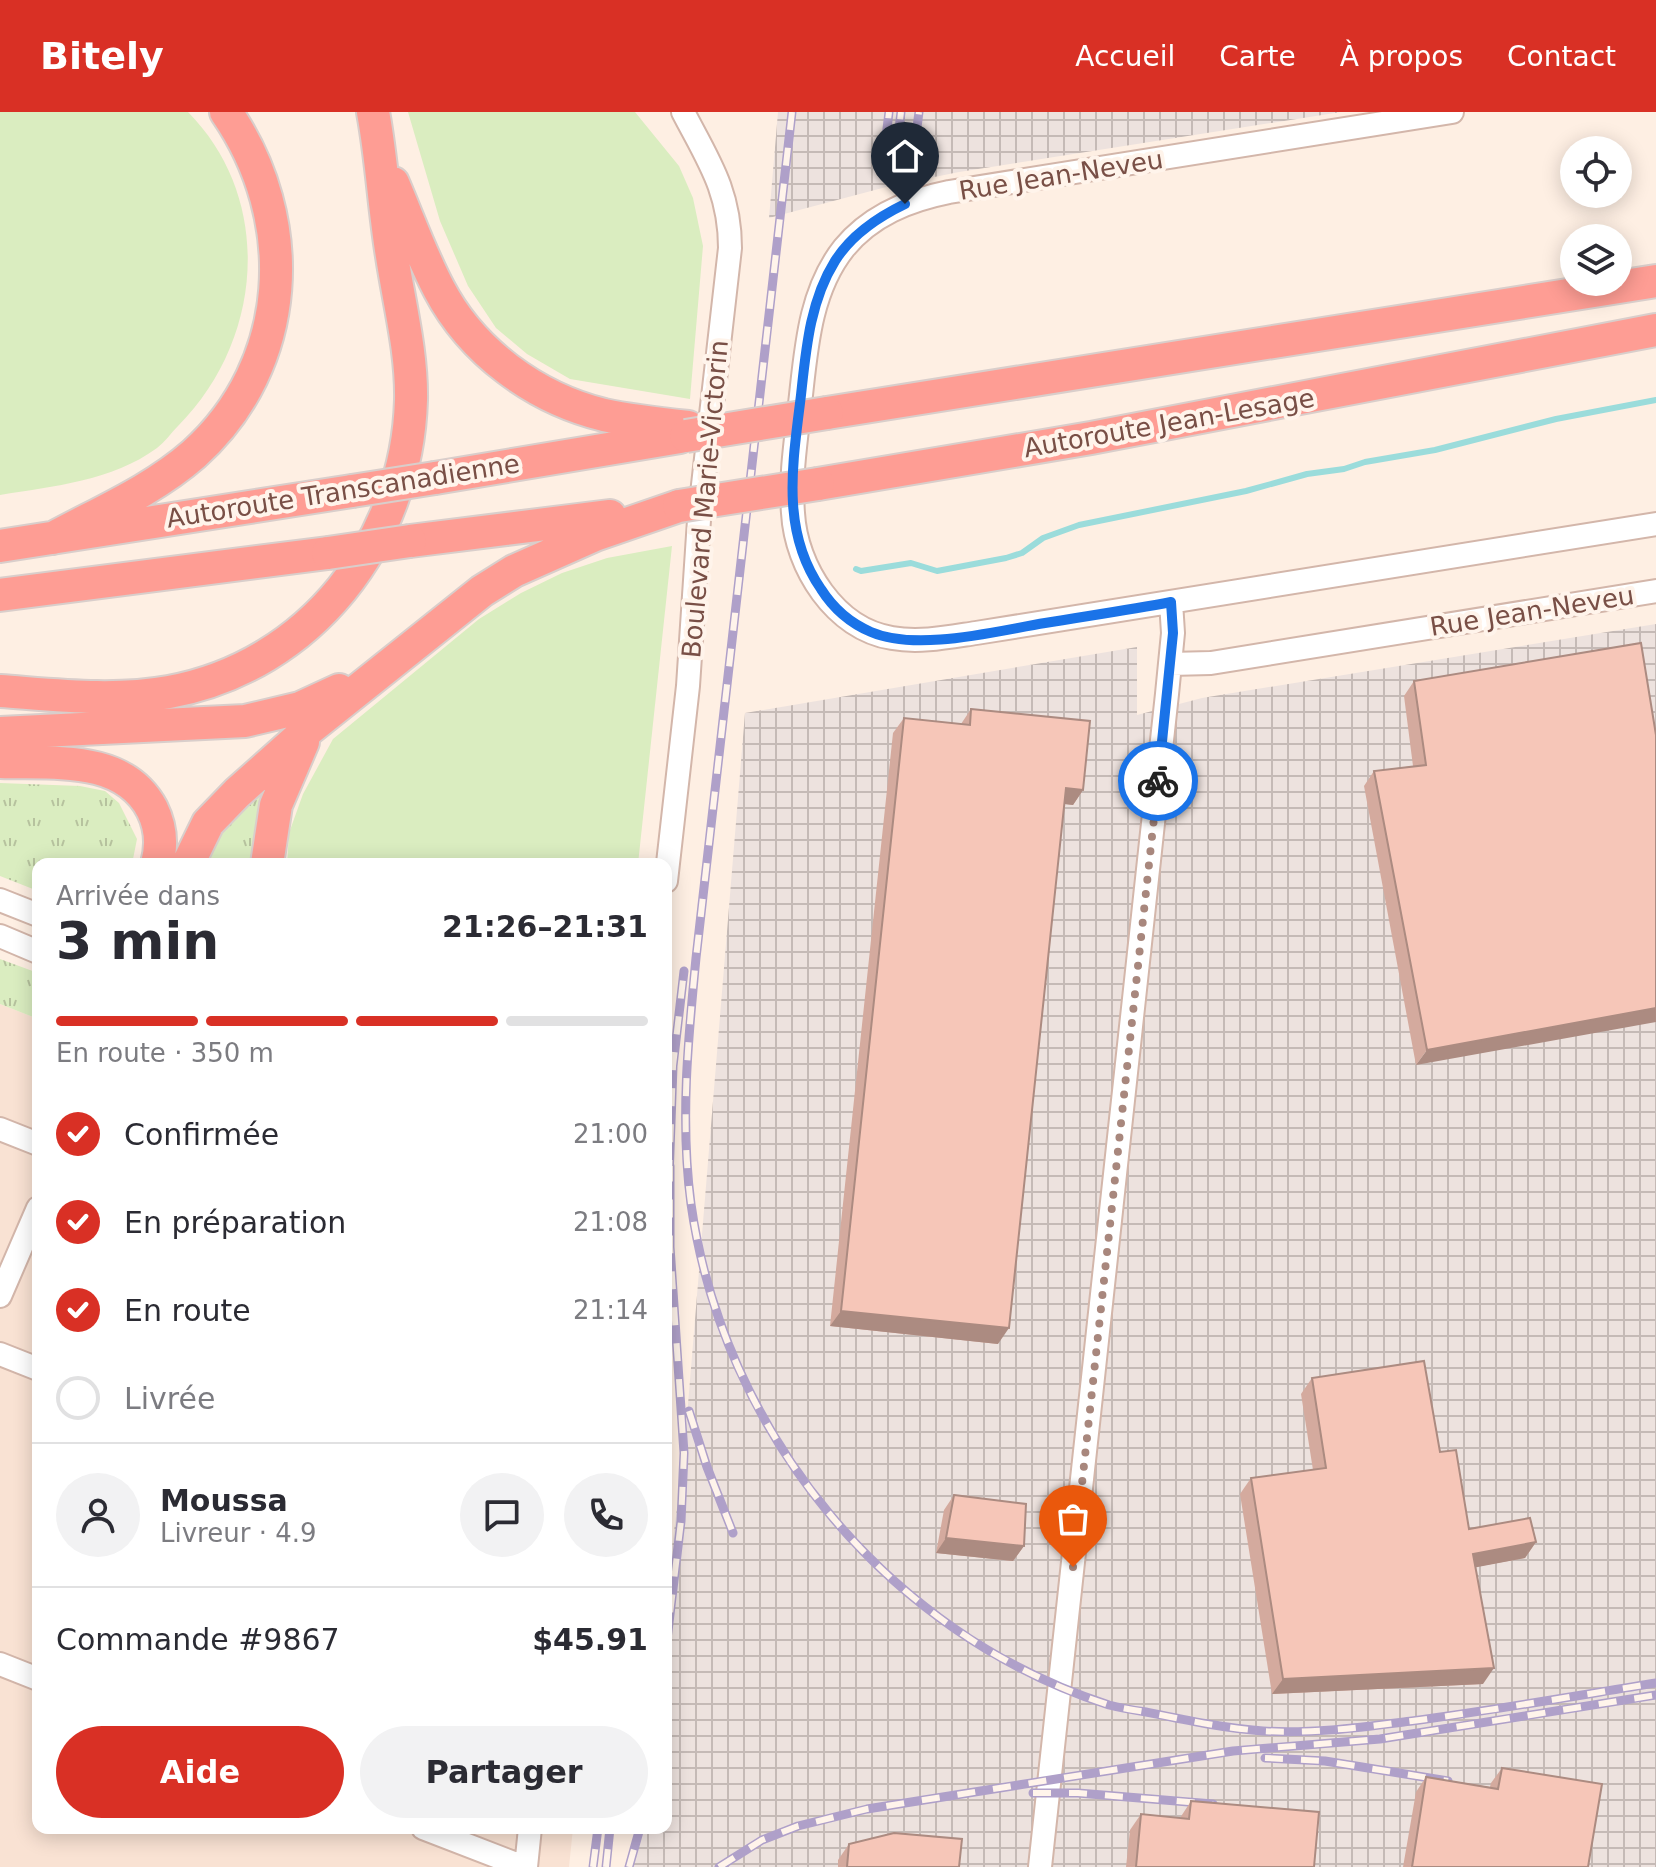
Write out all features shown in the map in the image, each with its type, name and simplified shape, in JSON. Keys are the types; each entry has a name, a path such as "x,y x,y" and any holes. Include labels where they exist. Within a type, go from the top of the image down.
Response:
{"highway":[{"path":"53,538 154,484 178,467 220,426 254,371 272,319 275,235 260,174 226,112"},
{"path":"0,691 79,697 132,697 171,692 243,668 287,641 324,608 355,571 375,540 390,511 405,457 410,416 409,368 373,112"},
{"path":"381,154 440,291 459,320 496,361 527,383 588,411 697,431 1656,281"},
{"name":"Autoroute Jean-Lesage","path":"679,506 1122,433 1656,330"},
{"name":"Autoroute Transcanadienne","path":"0,546 435,478 697,431"},
{"path":"191,858 216,814 309,729 482,591 514,571 595,535 679,506"},
{"name":"Autoroute Transcanadienne","path":"0,595 679,506"},
{"path":"0,733 196,725 265,718 300,708 349,686 405,652"},
{"path":"267,858 276,805 309,729"},
{"path":"0,762 84,766 121,777 137,789 153,811 160,841 158,858"}],"street":[{"name":"Rue Jean-Neveu","path":"1452,112 918,199 871,224 843,249 830,270 816,303 808,339 793,469 792,512 797,539 811,573 825,596 841,613 875,634 923,639 1656,524"},
{"name":"Boulevard Marie-Victorin","path":"669,858 689,673 699,520 730,248 729,219 723,193 706,152 682,116"},
{"name":"Rue Jean-Neveu","path":"1170,664 1211,663 1656,591"},
{"path":"1040,1867 1170,664 1171,602"},
{"path":"0,900 32,913"},
{"path":"0,936 32,949"},
{"path":"0,1129 32,1142"},
{"path":"0,1296 32,1222"},
{"path":"0,1354 32,1367"},
{"path":"0,1664 32,1677"},
{"path":"439,1834 525,1867 529,1834"}],"shaded area":[{"path":"778,112 1341,112 959,172 890,186 769,218"},
{"path":"1656,624 1656,1867 630,1867 634,1834 672,1834 672,1547 684,1453 745,713 1137,647 1137,715 1202,698"},
{"path":"0,1004 32,1017 32,1834 572,1834 569,1867 0,1867"}],"green space":[{"path":"0,112 188,112 216,147 235,186 245,228 248,270 241,312 228,353 206,392 160,446 140,459 102,475 0,495"},
{"path":"408,112 635,112 679,166 693,198 703,246 690,399 570,379 527,354 496,328 468,286 440,221"},
{"path":"672,546 639,858 287,858 289,833 303,794 333,739 479,619 562,573 607,558"},
{"path":"0,783 80,786 105,791 119,803 137,839 133,858 32,858 32,889 0,876"},
{"path":"266,784 259,812 255,858 202,858 207,848"},
{"path":"0,959 32,971 32,1017 0,1004"}],"building":[{"path":"1641,643 1656,735 1656,1008 1427,1050 1374,771 1426,765 1414,681"},
{"path":"971,709 1090,721 1083,790 1066,788 1009,1328 841,1311 904,718 970,725"},
{"path":"1424,1361 1440,1452 1456,1450 1469,1529 1530,1518 1536,1542 1473,1554 1494,1668 1283,1679 1251,1478 1326,1468 1312,1378"},
{"path":"954,1495 1026,1504 1024,1546 946,1538"},
{"path":"1502,1768 1602,1784 1588,1867 1412,1867 1426,1777 1498,1789"},
{"path":"1191,1801 1319,1812 1314,1867 1136,1867 1141,1814 1189,1819"},
{"path":"894,1833 962,1839 959,1867 847,1867 849,1844"}],"waterway":[{"path":"856,569 861,571 911,563 937,571 1006,558 1022,553 1043,538 1079,525 1246,491 1307,474 1435,450 1556,419 1656,400"}],"railway":[{"path":"792,112 696,958 686,1112 691,1204 709,1288 739,1368 779,1444 829,1513 888,1575 955,1629 1029,1672 1109,1705 1233,1728 1300,1732 1412,1721 1656,1683"},
{"path":"884,154 889,112"},
{"path":"896,155 901,112"},
{"path":"914,150 919,112"},
{"path":"672,1094 684,971"},
{"path":"672,1276 684,1453 681,1521 672,1597"},
{"path":"689,1411 733,1533"},
{"path":"719,1867 762,1840 798,1826 867,1809 1233,1751 1380,1739 1656,1695"},
{"path":"1265,1758 1325,1761 1448,1781"},
{"path":"1033,1793 1078,1793 1213,1804"},
{"path":"593,1867 597,1834"},
{"path":"606,1867 609,1834"},
{"path":"629,1867 638,1834"}],"way so far":[{"path":"1073,1567 1158,781"}],"route":[{"path":"905,204 881,216 843,249 820,292 813,315 792,482 793,522 805,560 819,587 841,613 864,629 891,638 945,638 1171,602 1173,633 1158,781"}]}
